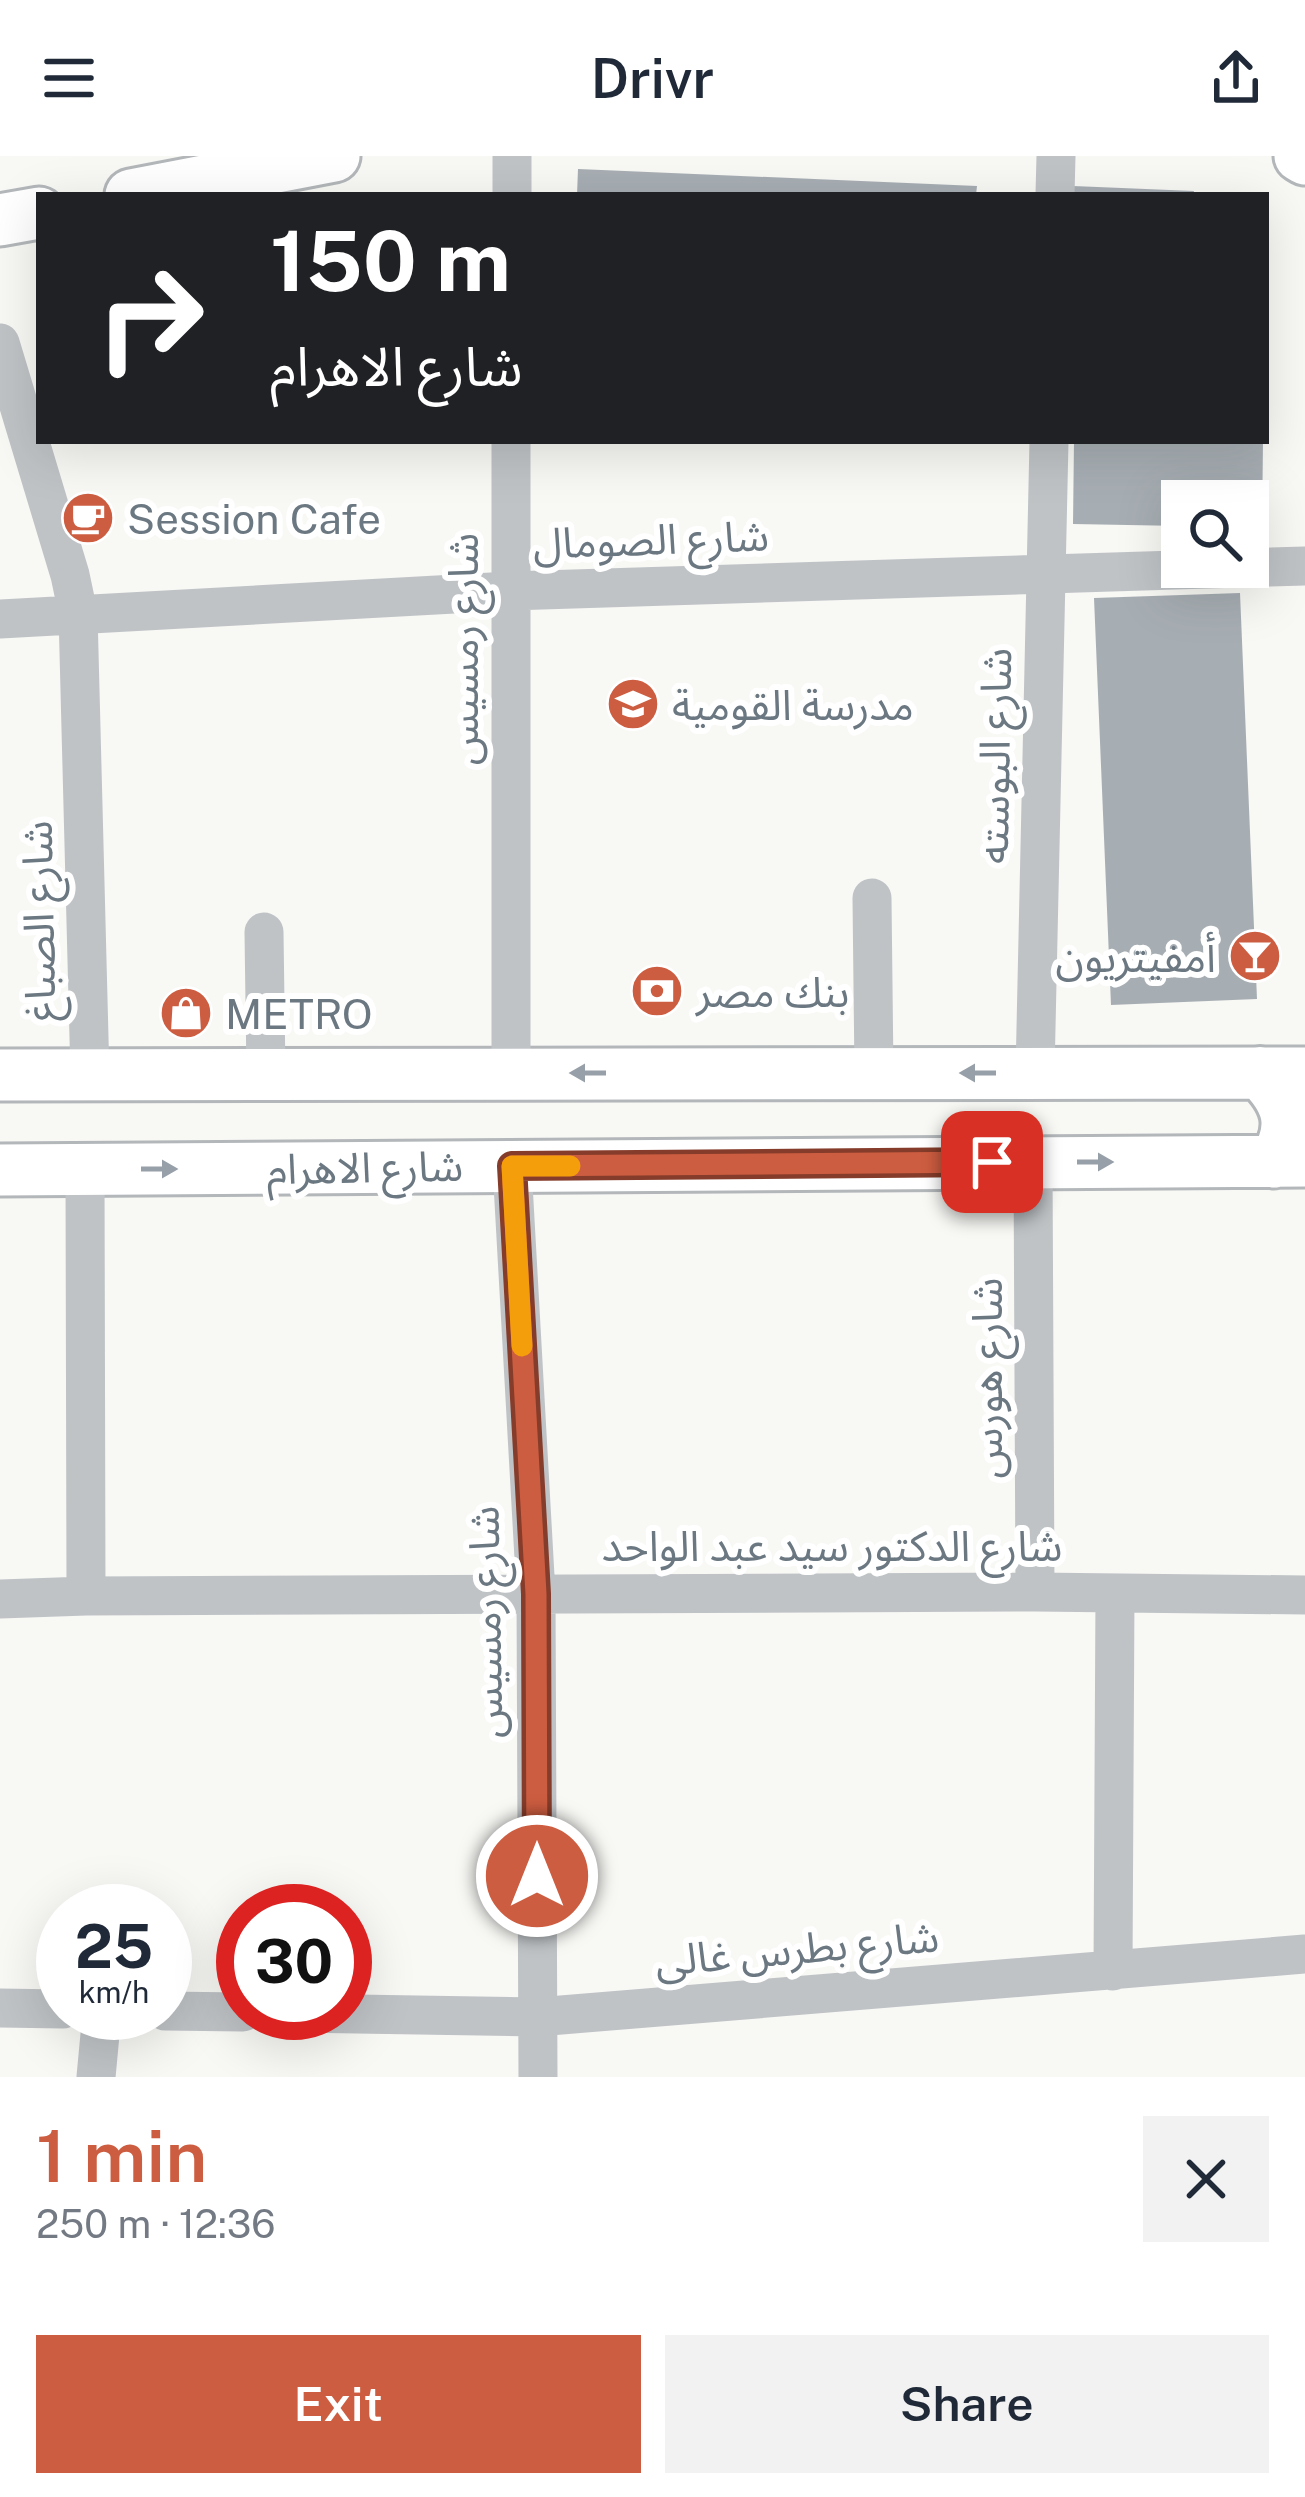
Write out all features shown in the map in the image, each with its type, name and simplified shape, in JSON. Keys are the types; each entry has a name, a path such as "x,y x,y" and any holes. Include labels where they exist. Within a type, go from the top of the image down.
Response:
{"main road":[{"path":"147,192 334,156"},
{"path":"0,220 36,214"},
{"path":"0,1076 1282,1073 1287,1115 1283,1148 1290,1161"},
{"name":"شارع الاهرام","path":"0,1171 1290,1161"}],"street":[{"path":"512,156 512,192"},
{"path":"1055,192 1056,156"},
{"name":"شارع الصباغ","path":"0,343 78,613 90,1076"},
{"name":"شارع رمسيس","path":"511,444 512,1073"},
{"name":"شارع البوسته","path":"1034,1073 1049,444"},
{"name":"شارع الصومال","path":"0,619 510,592 1305,566"},
{"path":"872,898 874,1073"},
{"path":"265,932 266,1074"},
{"name":"شارع هورس","path":"1033,1162 1035,1592"},
{"name":"شارع رمسيس","path":"512,1166 536,1594 538,2077"},
{"path":"85,1170 86,1596"},
{"name":"شارع الدكتور سيد عبد الواحد","path":"0,1599 1035,1592 1305,1595"},
{"path":"1113,1971 1115,1593"},
{"name":"شارع بطرس غالى","path":"372,2014 538,2017 1305,1954"},
{"path":"0,2008 36,2009"},
{"path":"96,2077 99,2040"}],"building":[{"path":"578,169 977,186 976,192 577,192"},
{"path":"1073,186 1194,191 1194,192 1073,192"},
{"path":"1074,444 1263,444 1263,480 1161,480 1161,526 1073,524"},
{"path":"1240,593 1257,999 1111,1005 1094,598"}],"slow traffic":[{"path":"522,1346 512,1166 570,1166"}],"place":[{"name":"Session Cafe","path":"88,518"},
{"name":"مدرسة القومية","path":"633,704"},
{"name":"أمفيتريون","path":"1255,956"},
{"name":"بنك مصر","path":"657,991"},
{"name":"METRO","path":"186,1013"}],"route":[{"path":"537,1876 536,1594 512,1166 992,1162"}]}
